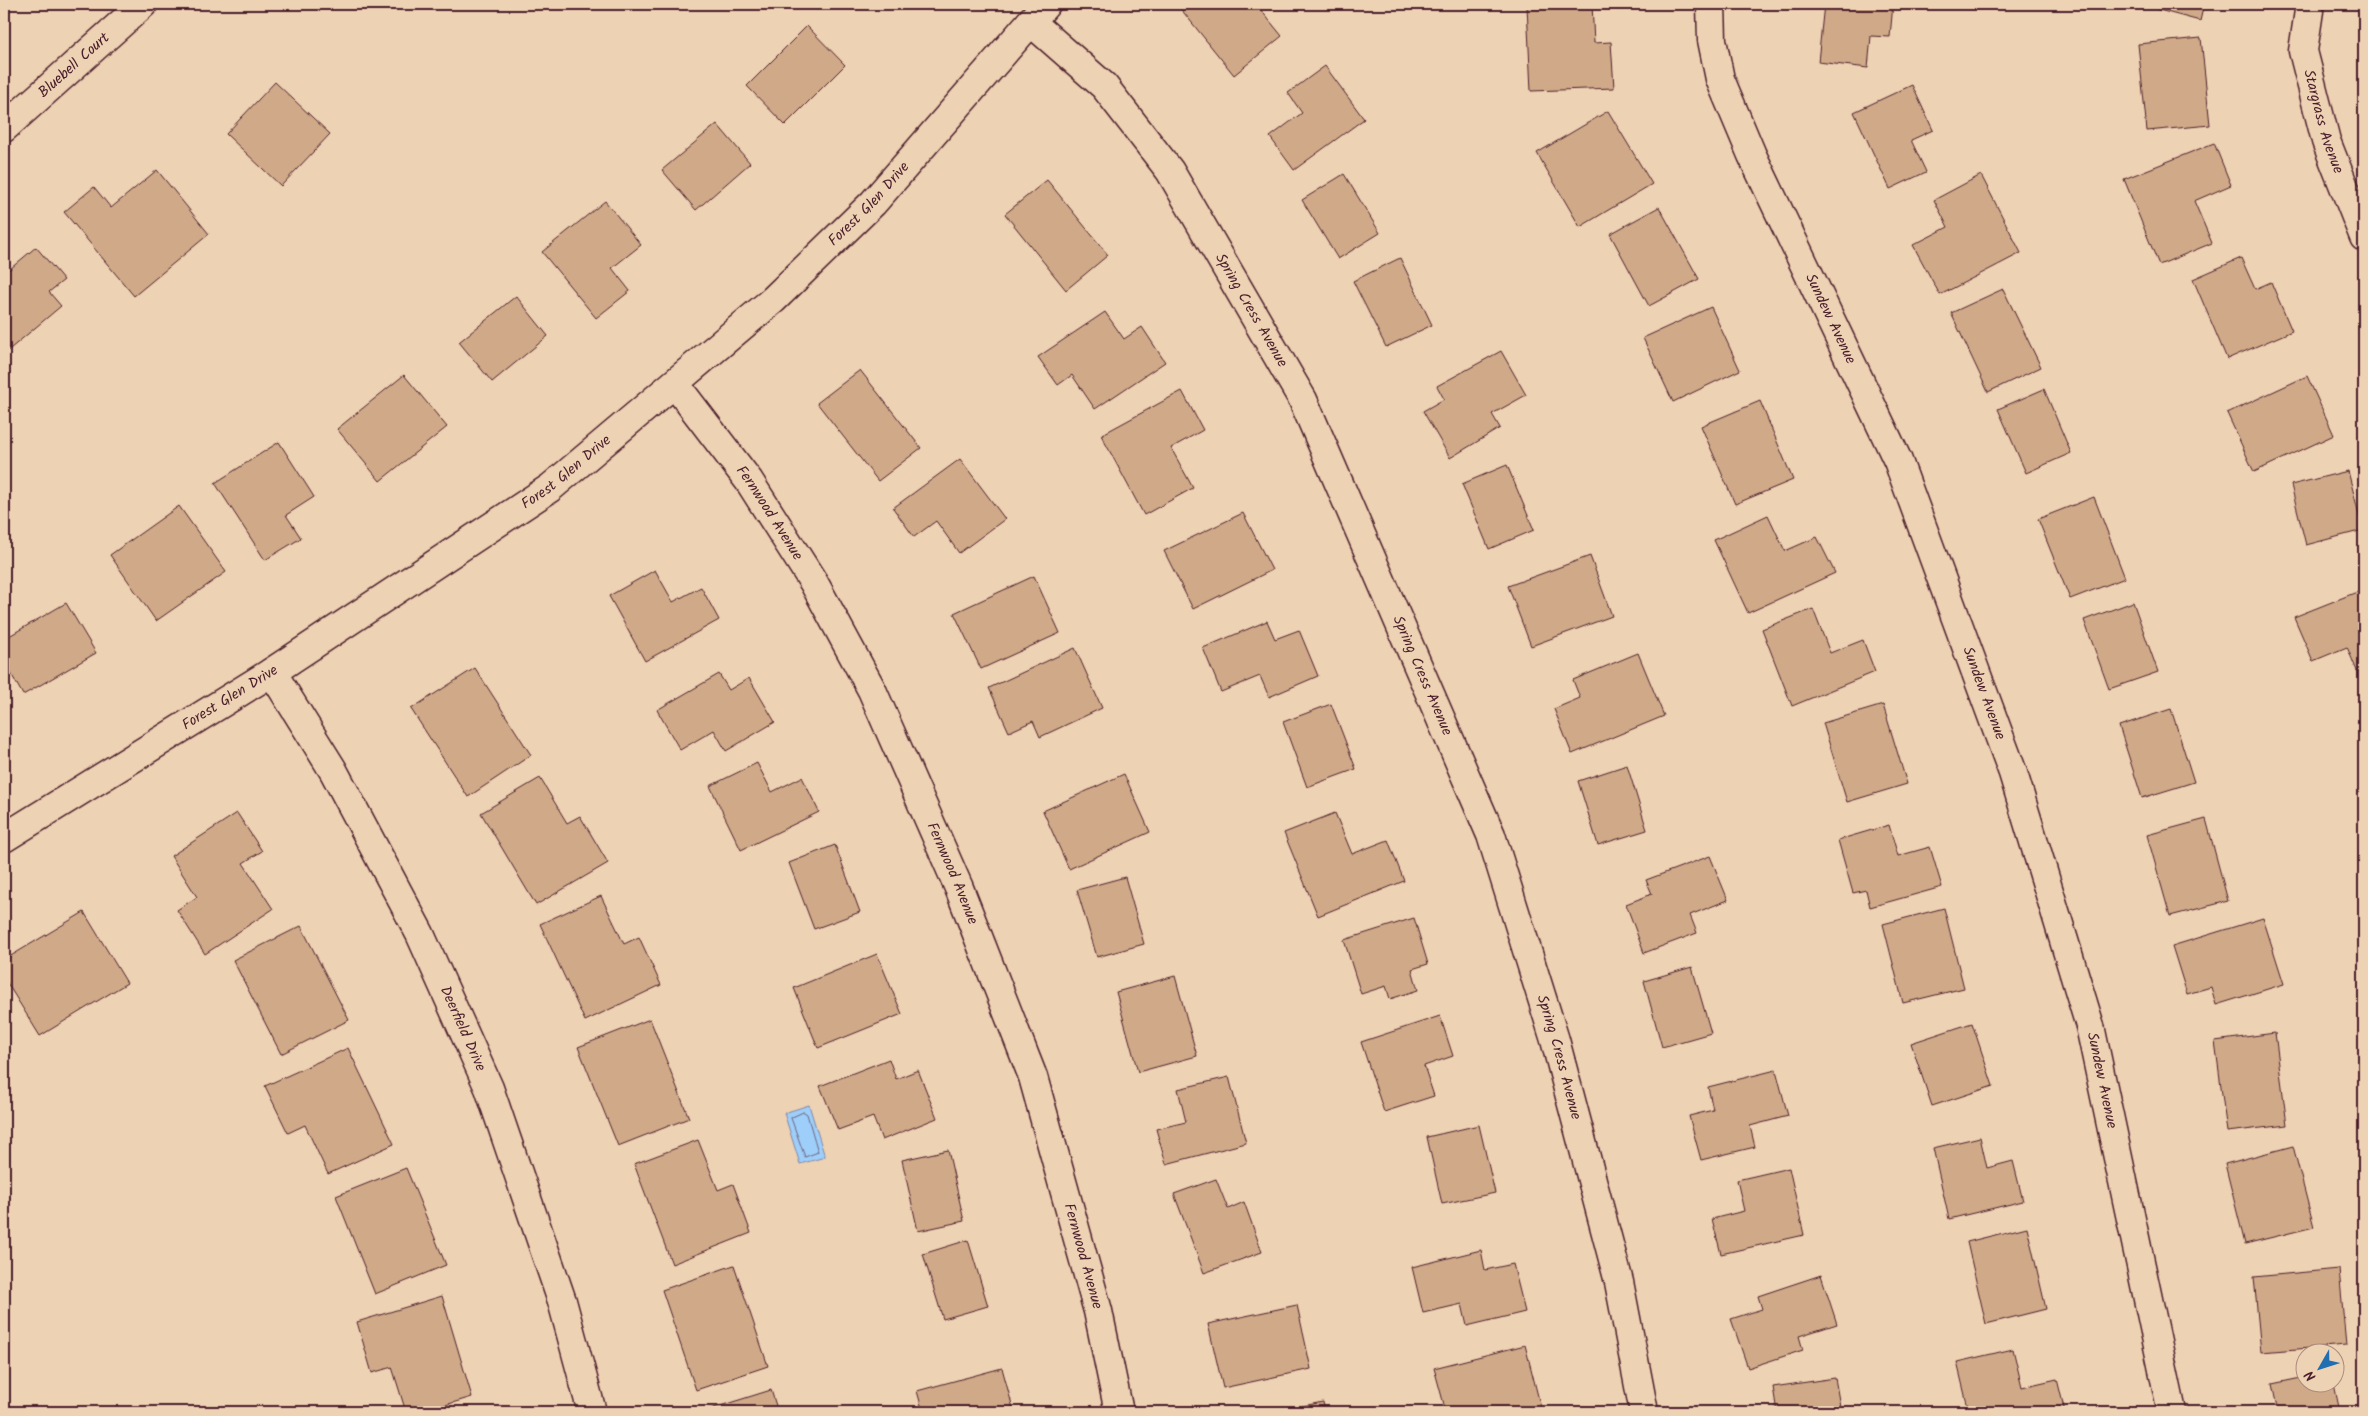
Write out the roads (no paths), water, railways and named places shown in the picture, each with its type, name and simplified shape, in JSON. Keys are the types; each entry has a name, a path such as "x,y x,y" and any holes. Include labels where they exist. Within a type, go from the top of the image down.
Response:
{"street":[{"name":"Bluebell Court","path":"4,128 143,4"},
{"name":"Sundew Avenue","path":"1711,4 1712,40 1720,79 1752,155 1898,461 2013,773 2090,1026 2172,1412"},
{"name":"Stargrass Avenue","path":"2310,4 2303,52 2326,141 2364,237"},
{"name":"Forest Glen Drive","path":"4,838 272,672 550,488 773,300 872,203 1038,13"},
{"name":"Spring Cress Avenue","path":"1038,13 1104,86 1170,171 1307,409 1491,835 1562,1068 1619,1282 1644,1412"},
{"name":"Fernwood Avenue","path":"675,384 749,481 814,583 872,690 959,888 1033,1077 1098,1310 1119,1412"},
{"name":"Deerfield Drive","path":"272,672 333,770 420,934 490,1088 562,1301 592,1412"}],"water":[{"path":"809,1105 825,1157 800,1164 784,1113"}]}
